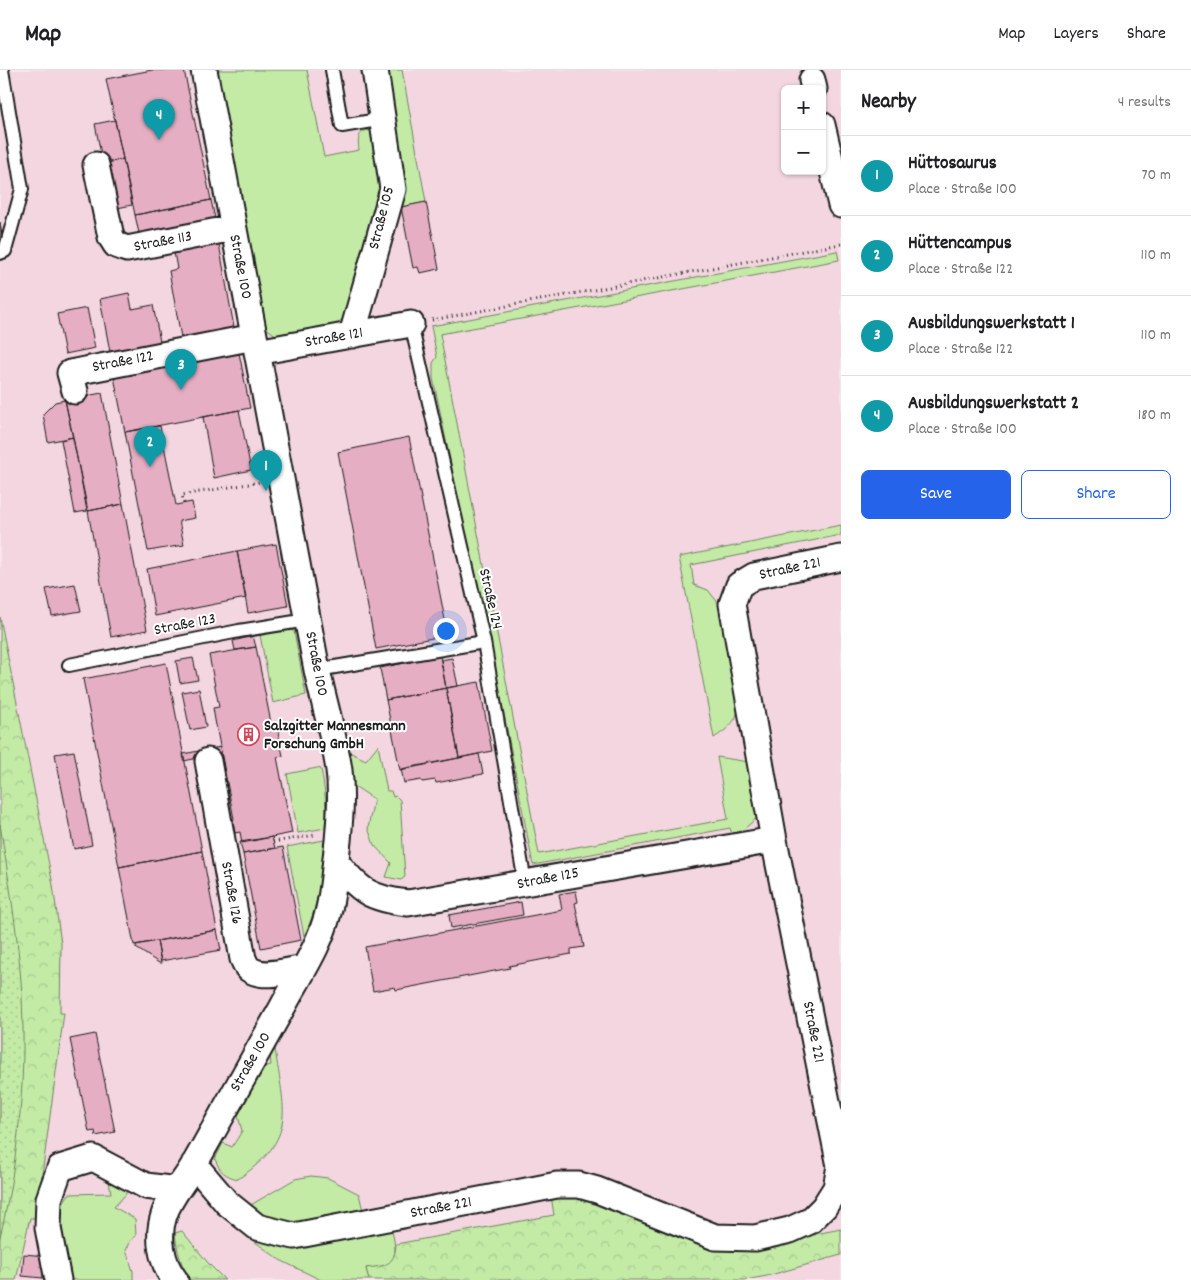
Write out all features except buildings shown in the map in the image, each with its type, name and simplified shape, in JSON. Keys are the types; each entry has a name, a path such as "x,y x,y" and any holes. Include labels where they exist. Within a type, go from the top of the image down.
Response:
{"street":[{"name":"Straße 100","path":"175,1280 170,1274 162,1252 161,1233 163,1216 194,1164 322,933 329,909 342,807 339,770 307,620 204,70"},
{"name":"Straße 105","path":"352,335 393,189 376,70"},
{"path":"823,130 841,205"},
{"name":"Straße 113","path":"96,166 111,237 116,245 127,249 233,228"},
{"name":"Straße 121","path":"255,345 352,335 411,324"},
{"name":"Straße 122","path":"76,391 70,372 255,345"},
{"name":"Straße 221","path":"194,1164 227,1203 256,1227 294,1236 557,1185 579,1184 715,1238 754,1238 790,1230 810,1221 824,1207 836,1188 840,1166 774,840 732,604 739,585 754,576 841,558"},
{"name":"Straße 126","path":"208,761 243,959 248,968 256,972 271,973 304,968"},
{"name":"Straße 125","path":"336,861 349,878 372,896 408,903 774,840"},
{"path":"58,1280 48,1228 50,1199 60,1168 94,1158 146,1186 178,1190"}],"lane":[{"path":"0,252 5,251 22,189 2,70"},
{"path":"332,70 342,126 384,119"},
{"name":"Straße 124","path":"411,324 484,642 525,883"},
{"name":"Straße 123","path":"69,665 239,630 307,620"},
{"path":"317,670 484,642"}],"path":[{"path":"411,324 841,244"},
{"path":"184,503 182,495 263,482"},
{"path":"273,842 318,835"}],"shaded area":[{"path":"0,70 841,70 841,1280 0,1280"}],"green space":[{"path":"216,70 307,70 324,157 359,150 358,141 360,134 369,130 374,131 382,183 345,317 334,326 284,336 277,336 266,328"},
{"path":"384,70 402,70 426,202 401,207 401,159"},
{"path":"837,251 839,260 440,334 539,854 728,819 717,757 749,762 759,816 743,830 732,834 730,828 533,865 488,631 486,631 433,378 433,363 437,357 431,326"},
{"path":"841,525 841,535 691,565 694,585 708,590 719,604 738,705 738,711 734,720 714,738 679,557"},
{"path":"0,617 53,885 61,944 60,1013 64,1013 38,1204 34,1218 30,1218 16,1280 0,1280"},
{"path":"288,630 294,631 306,695 273,703 260,635"},
{"path":"378,745 387,791 391,791 393,797 396,796 400,800 405,877 401,880 386,877 391,863 374,845 368,828 374,799 353,785 347,751 366,760"},
{"path":"317,768 321,769 324,784 325,828 298,833 287,774"},
{"path":"0,824 19,961 23,1013 23,1045 17,1142 13,1174 0,1237"},
{"path":"324,840 321,877 316,901 304,936 287,847"},
{"path":"275,1049 283,1107 282,1122 278,1136 270,1150 257,1164 238,1179 233,1178 224,1173 215,1159 223,1143 232,1147 242,1131 238,1116 258,1078 260,1070 271,1065 270,1056"},
{"path":"311,1176 328,1178 359,1194 364,1215 277,1226 249,1206 295,1179"},
{"path":"116,1180 126,1189 126,1194 114,1207 135,1219 136,1236 130,1241 126,1250 133,1271 133,1280 65,1280 59,1209 69,1194 111,1193 109,1181"},
{"path":"569,1193 739,1249 841,1229 841,1255 767,1276 745,1280 369,1280 366,1268 383,1265 391,1261 396,1244 554,1215 551,1196"},
{"path":"391,1227 395,1244 392,1260 389,1264 366,1268 369,1280 321,1280 280,1260 247,1236 248,1234 276,1245 284,1245"},
{"path":"182,1231 225,1280 190,1280 178,1252 176,1240 175,1233"}],"place":[{"name":"Ausbildungswerkstatt 2","path":"159,140"},
{"name":"Ausbildungswerkstatt 1","path":"181,390"},
{"name":"Hüttencampus","path":"150,467"},
{"name":"Hüttosaurus","path":"266,491"},
{"name":"Salzgitter Mannesmann Forschung GmbH","path":"248,735"}]}
